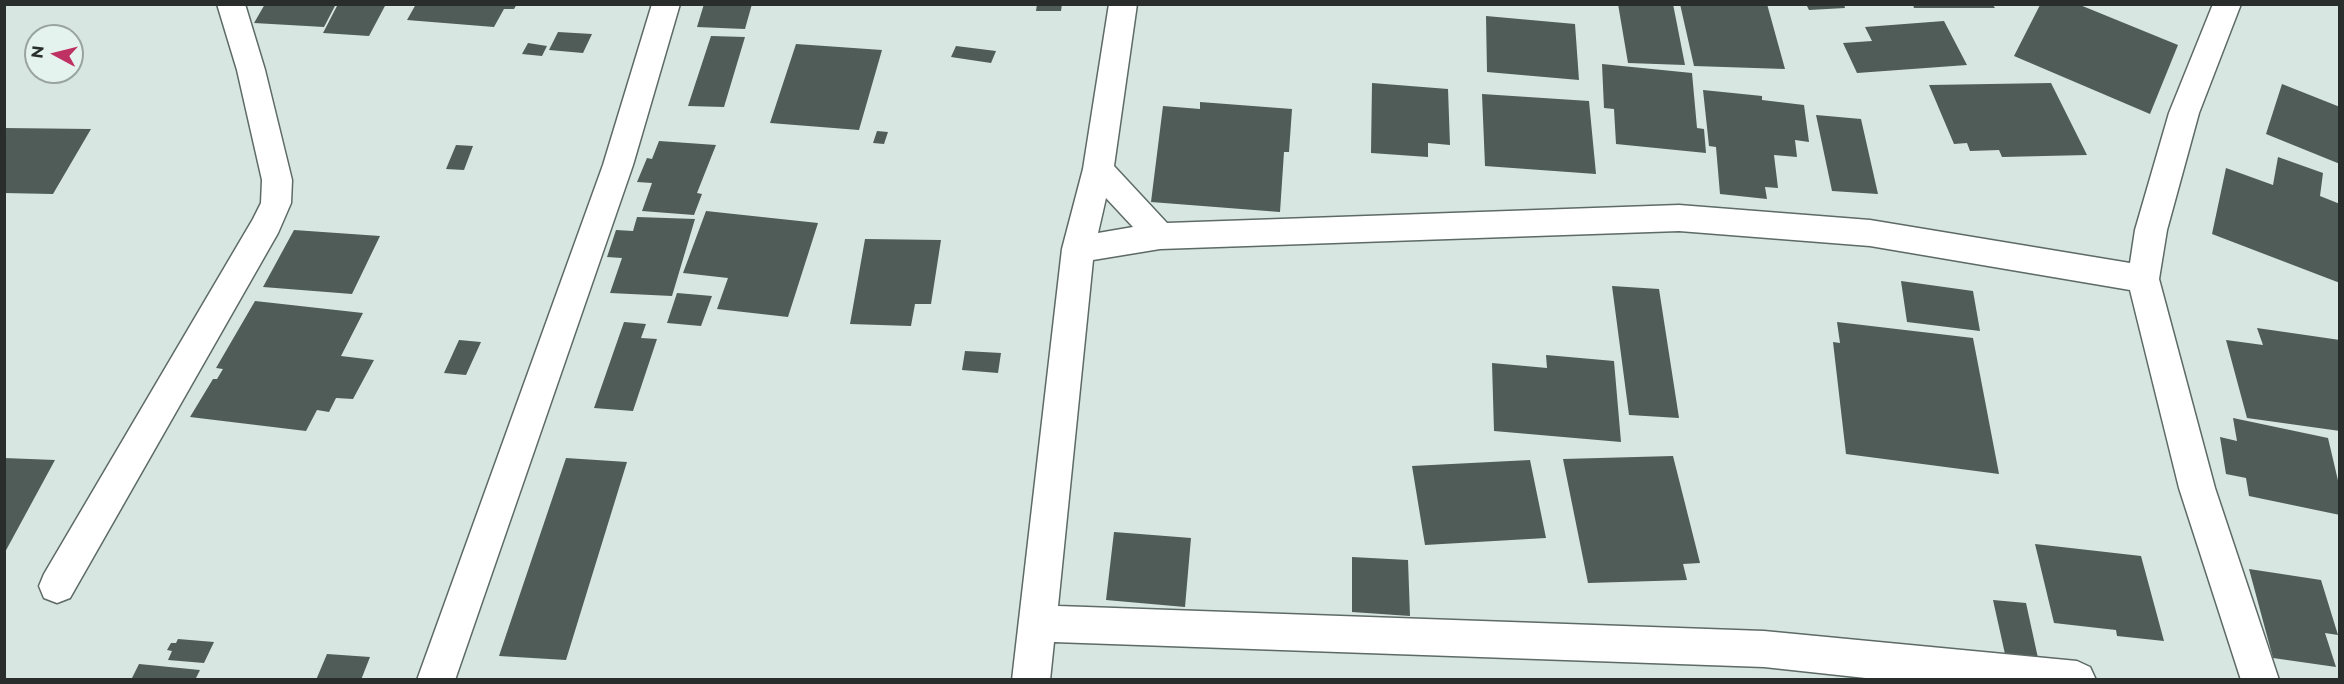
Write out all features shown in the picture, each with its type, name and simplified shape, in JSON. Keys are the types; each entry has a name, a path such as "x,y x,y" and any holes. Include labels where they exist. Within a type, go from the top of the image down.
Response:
{"street":[{"path":"57,586 267,224 276,203 277,180 251,70 231,4"},
{"path":"435,680 618,165 666,4"},
{"path":"1031,680 1078,249 1098,169 1123,4"},
{"path":"2227,4 2184,112 2151,231 2143,279 2198,488 2260,680"},
{"path":"1098,169 1160,236"},
{"path":"1078,249 1160,236 1679,218 1870,232 2143,279"},
{"path":"1038,623 1764,649 2077,680"}],"building":[{"path":"265,4 336,4 324,27 254,23"},
{"path":"338,4 386,4 369,36 323,33"},
{"path":"416,4 517,4 514,9 504,9 494,27 407,20"},
{"path":"704,4 752,4 745,29 697,27"},
{"path":"1037,4 1062,4 1061,11 1036,11"},
{"path":"1618,4 1673,4 1685,65 1628,63"},
{"path":"1680,4 1767,4 1785,69 1694,66"},
{"path":"1806,4 1844,4 1845,8 1809,10"},
{"path":"1913,5 1993,5 1995,8 1914,8"},
{"path":"2040,5 2080,5 2178,45 2150,114 2014,56"},
{"path":"1486,16 1575,24 1579,80 1487,72"},
{"path":"1944,21 1967,65 1857,73 1843,43 1872,41 1865,27"},
{"path":"558,32 592,34 583,53 549,50"},
{"path":"711,36 745,37 724,107 688,106"},
{"path":"528,43 547,46 542,56 522,54"},
{"path":"796,44 882,50 859,130 770,123"},
{"path":"956,46 996,51 991,63 951,57"},
{"path":"1602,64 1692,73 1697,128 1704,129 1706,153 1616,144 1614,109 1604,108"},
{"path":"1372,83 1448,89 1450,145 1428,143 1428,157 1371,153"},
{"path":"2051,83 2087,155 2002,157 1999,150 1970,151 1967,143 1954,144 1929,85"},
{"path":"2282,84 2340,107 2340,164 2266,134"},
{"path":"1703,90 1762,96 1762,100 1804,105 1809,142 1795,140 1797,157 1774,155 1778,188 1765,187 1767,199 1720,194 1716,147 1709,146"},
{"path":"1482,94 1589,101 1596,174 1485,166"},
{"path":"1200,102 1292,109 1289,152 1284,152 1280,212 1151,202 1163,106 1200,109"},
{"path":"1816,115 1861,119 1878,194 1832,191"},
{"path":"4,128 91,129 53,194 4,193"},
{"path":"877,131 888,132 884,144 873,143"},
{"path":"659,141 716,145 697,193 702,194 694,215 642,211 652,183 637,182 647,158 652,159"},
{"path":"456,145 473,146 464,170 446,169"},
{"path":"2278,157 2323,173 2320,196 2340,204 2340,283 2212,234 2226,168 2273,185"},
{"path":"706,211 818,223 788,317 717,309 728,278 683,273"},
{"path":"637,217 695,219 672,296 610,293 622,258 607,257 616,230 633,231"},
{"path":"294,230 380,236 352,294 263,287"},
{"path":"865,239 941,240 931,304 915,304 911,326 850,324"},
{"path":"1901,281 1973,291 1980,331 1907,322"},
{"path":"1612,286 1659,289 1679,418 1629,415"},
{"path":"677,293 712,296 701,326 667,323"},
{"path":"255,301 363,313 341,356 374,360 353,399 336,398 329,412 317,410 306,431 190,417 213,379 217,379 223,369 216,368"},
{"path":"624,322 646,324 641,338 657,339 633,411 594,408"},
{"path":"1837,322 1973,338 1999,474 1846,454 1833,342 1840,343"},
{"path":"2257,328 2340,340 2340,431 2247,418 2226,340 2263,345"},
{"path":"459,340 481,342 466,375 444,373"},
{"path":"965,351 1001,353 998,373 962,370"},
{"path":"1546,355 1614,361 1621,442 1494,431 1492,363 1547,368"},
{"path":"2233,418 2328,438 2340,489 2340,515 2249,496 2246,478 2226,474 2220,437 2237,441"},
{"path":"1673,456 1700,563 1683,564 1687,580 1588,583 1563,459"},
{"path":"4,458 55,460 4,554"},
{"path":"566,458 627,462 566,660 499,656"},
{"path":"1530,460 1546,538 1425,545 1412,466"},
{"path":"1114,532 1191,538 1185,607 1106,600"},
{"path":"2035,544 2141,556 2164,641 2117,636 2116,630 2054,623"},
{"path":"1352,557 1408,560 1410,616 1352,612"},
{"path":"2249,569 2321,580 2338,635 2325,633 2336,667 2273,658"},
{"path":"1993,600 2026,603 2038,658 2005,654"},
{"path":"178,639 214,642 204,663 168,660 172,651 167,650 171,643 176,643"},
{"path":"327,654 370,657 361,680 316,680"},
{"path":"139,664 200,670 195,680 131,680"}]}
